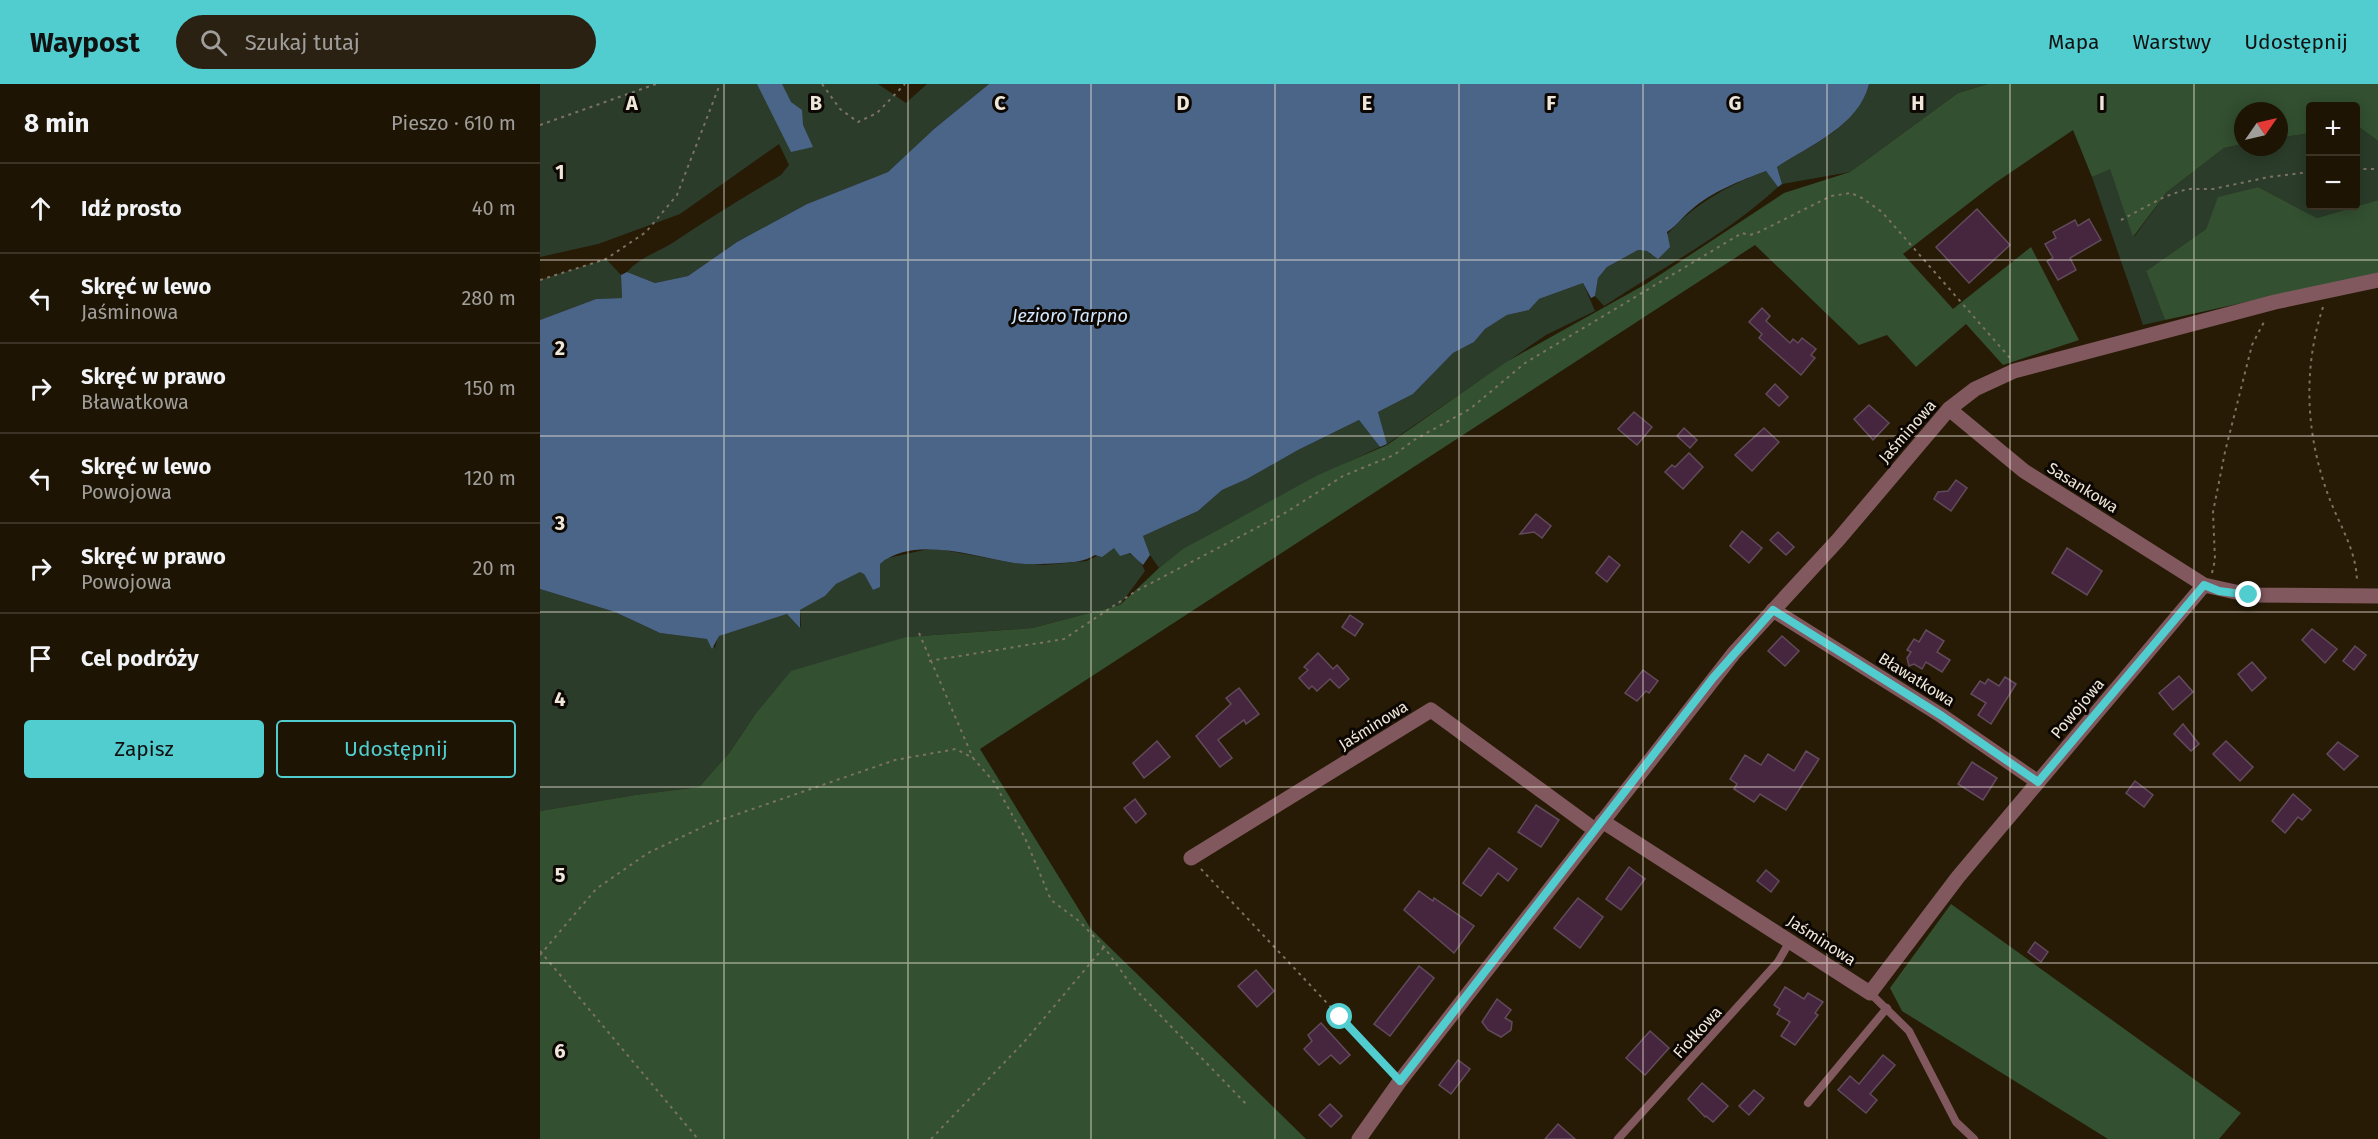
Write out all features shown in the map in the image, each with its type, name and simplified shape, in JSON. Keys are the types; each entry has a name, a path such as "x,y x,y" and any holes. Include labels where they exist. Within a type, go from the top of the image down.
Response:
{"street":[{"name":"Jaśminowa","path":"1359,1139 1400,1081 1713,678 1838,540 1949,410 1976,389 2014,371 2275,302 2378,280"},
{"name":"Sasankowa","path":"1949,410 2024,471 2204,585"},
{"path":"2204,585 2219,591 2249,595 2353,594 2378,596"},
{"name":"Powojowa","path":"1870,993 1958,877 2204,585"},
{"name":"Bławatkowa","path":"1773,610 1942,716 2038,782"},
{"name":"Jaśminowa","path":"1191,858 1431,710 1599,825 1791,940 1870,993"}],"lane":[{"name":"Fiołkowa","path":"1618,1139 1778,962 1791,940"},
{"path":"1870,993 1909,1031 1956,1122 1974,1139"},
{"path":"1808,1103 1887,1008"}],"path":[{"path":"540,125 656,84"},
{"path":"540,280 606,259 646,232 677,195 720,84"},
{"path":"822,84 840,109 858,122 877,113 905,84"},
{"path":"2360,169 2378,169"},
{"path":"2121,220 2187,189 2213,189 2268,177 2306,172"},
{"path":"929,661 1064,639 1136,591 1285,513 1343,476 1394,455 1414,440 1470,409 1525,363 1742,233 1750,235 1759,232 1831,196 1851,193 1882,212 2012,361 2014,371"},
{"path":"2329,290 2314,333 2307,397 2315,451 2330,499 2357,568 2357,585 2353,594"},
{"path":"2204,585 2211,578 2215,561 2213,512 2225,452 2252,345 2275,302"},
{"path":"919,633 929,661 973,758 994,782 1025,838 1051,900 1079,921 1104,946 1132,986 1248,1106"},
{"path":"698,1139 541,953 596,889 648,852 709,824 895,760 956,749 973,758"},
{"path":"1191,858 1400,1081"},
{"path":"931,1139 1024,1042 1104,946"}],"green space":[{"path":"540,84 878,84 906,103 927,84 989,84 934,129 888,172 807,204 737,242 688,276 655,283 627,272 643,259 781,175 789,165 779,144 680,214 598,244 540,257"},
{"path":"1869,84 1988,84 1958,93 1850,172 1782,184 1777,167 1844,123 1864,99"},
{"path":"1988,84 2378,84 2378,141 2360,128 2360,102 2306,102 2306,134 2288,137 2288,102 2234,102 2234,146 2224,148 2167,192 2133,237 2110,169 2092,177 2073,130 1995,183 1903,254 1953,309 2031,247 2079,340 2003,365 1966,324 1916,367 1887,335 1859,345 1755,245 980,749 1091,929 1306,1139 540,1139 540,811 699,787 730,752 754,716 791,671 906,637 1032,628 1120,605 1183,549 1318,475 1387,445 1506,362 1646,284 1784,193 1850,172 1958,93"},
{"path":"2360,128 2378,141 2378,200 2360,205"},
{"path":"2306,134 2306,210 2344,210 2317,218 2258,187 2219,197 2206,229 2146,271 2165,320 2143,325 2092,177 2110,168 2134,237 2167,192 2224,148 2234,146 2234,156 2288,156 2288,137"},
{"path":"1766,171 1778,187 1737,220 1694,250 1604,306 1595,296 1598,278 1607,267 1638,250 1648,251 1651,255 1688,214 1716,194"},
{"path":"2258,187 2317,218 2344,210 2360,210 2360,205 2378,200 2378,273 2165,320 2146,271 2206,229 2218,197"},
{"path":"606,259 621,275 622,298 596,299 540,320 540,280"},
{"path":"1583,283 1595,311 1546,335 1387,444 1378,412 1413,394 1453,353 1474,342 1485,329 1507,315 1529,310 1539,299"},
{"path":"1359,420 1380,447 1219,529 1159,568 1150,555 1143,536 1198,511 1222,490"},
{"path":"1114,547 1136,559 1145,571 1120,605 1032,628 906,637 754,716 730,752 699,787 540,811 540,589 615,612 660,633 707,639 715,648 718,636 787,614 801,627 800,610 825,596 836,584 860,571 873,590 880,564 888,558 933,548 1014,563 1044,565 1087,561"},
{"path":"1951,904 2241,1113 2219,1139 2108,1139 1902,1011 1890,988"}],"water":[{"path":"757,84 782,84 791,102 802,110 803,125 813,147 791,152"},
{"name":"Jezioro Tarpno","path":"989,84 1869,84 1864,99 1844,123 1777,167 1782,184 1778,187 1766,171 1727,187 1699,204 1667,232 1670,247 1658,259 1647,251 1638,250 1607,267 1598,278 1595,296 1591,298 1583,283 1539,299 1529,310 1507,315 1485,329 1474,342 1453,353 1413,394 1378,412 1387,444 1380,447 1359,420 1298,450 1247,479 1222,490 1198,511 1143,536 1150,555 1143,565 1130,553 1120,556 1114,548 1102,557 1095,555 1079,561 1037,564 1014,563 945,550 910,551 894,555 880,564 880,587 873,590 864,574 860,572 836,584 825,596 800,610 800,628 787,614 719,636 712,649 707,639 660,633 615,612 540,589 540,320 596,299 622,298 621,275 627,272 655,283 688,276 737,242 807,204 888,172 934,129"}],"building":[{"path":"1977,209 2010,245 1969,283 1936,247"},
{"path":"2089,219 2101,240 2070,258 2076,270 2058,280 2047,261 2053,258 2045,244 2056,238 2053,232 2075,220 2078,226"},
{"path":"1762,308 1770,316 1766,321 1790,343 1793,339 1798,343 1802,338 1816,349 1811,355 1815,358 1801,375 1759,338 1762,334 1749,322"},
{"path":"1775,384 1788,397 1779,406 1766,394"},
{"path":"1869,405 1889,423 1873,440 1854,419"},
{"path":"1634,412 1652,427 1637,445 1618,429"},
{"path":"1684,428 1697,440 1690,448 1677,436"},
{"path":"1764,428 1779,442 1752,471 1735,455"},
{"path":"1689,453 1703,467 1683,489 1665,472 1672,465 1675,467"},
{"path":"1956,480 1967,488 1951,511 1934,499 1938,492 1948,491"},
{"path":"1536,514 1551,526 1542,538 1534,532 1520,534"},
{"path":"1742,531 1762,548 1749,563 1730,546"},
{"path":"1778,532 1794,547 1786,555 1770,540"},
{"path":"2067,548 2102,571 2087,595 2052,573"},
{"path":"1609,556 1620,565 1607,582 1596,573"},
{"path":"1350,615 1363,624 1355,636 1342,627"},
{"path":"2312,629 2337,649 2325,663 2302,640"},
{"path":"1926,630 1944,641 1937,652 1950,660 1942,672 1926,662 1922,669 1914,664 1909,666 1907,658 1911,652 1907,650 1914,639 1919,642"},
{"path":"1782,636 1799,651 1785,666 1768,651"},
{"path":"2355,646 2366,655 2354,670 2343,661"},
{"path":"1318,653 1333,669 1337,665 1349,679 1339,688 1330,679 1317,691 1312,686 1309,689 1299,678 1308,670 1304,667"},
{"path":"2252,662 2266,678 2252,691 2238,674"},
{"path":"1643,670 1658,681 1649,693 1646,691 1637,701 1625,693"},
{"path":"2179,676 2193,692 2173,710 2159,693"},
{"path":"2005,677 2016,684 1991,724 1978,715 1986,703 1971,694 1980,681 1985,684 1988,679 1999,686"},
{"path":"1239,688 1259,714 1246,724 1244,720 1218,740 1232,758 1220,767 1196,736 1231,704 1226,698"},
{"path":"2183,724 2199,744 2191,751 2174,734"},
{"path":"1157,741 1170,757 1144,778 1133,763"},
{"path":"2226,741 2253,767 2240,781 2213,754"},
{"path":"2338,742 2358,756 2344,770 2327,754"},
{"path":"1806,751 1819,759 1786,810 1760,794 1754,802 1734,789 1737,784 1730,779 1745,755 1761,765 1768,754 1794,771"},
{"path":"1972,762 1997,778 1983,800 1958,784"},
{"path":"2135,781 2153,795 2144,807 2126,793"},
{"path":"2293,794 2311,810 2302,820 2298,817 2285,833 2272,821"},
{"path":"1135,799 1146,814 1136,823 1124,808"},
{"path":"1536,805 1559,820 1541,847 1518,832"},
{"path":"1489,848 1517,869 1508,881 1498,873 1481,896 1463,883"},
{"path":"1629,867 1645,879 1621,910 1606,899"},
{"path":"1766,870 1779,881 1771,892 1757,881"},
{"path":"1419,891 1433,901 1434,898 1474,926 1454,953 1404,910"},
{"path":"1578,898 1603,917 1580,948 1554,928"},
{"path":"2035,942 2048,952 2041,962 2028,952"},
{"path":"1419,966 1434,978 1390,1036 1374,1024"},
{"path":"1256,970 1274,991 1257,1007 1238,986"},
{"path":"1785,987 1804,999 1808,993 1823,1002 1815,1013 1818,1015 1795,1045 1781,1036 1790,1022 1777,1014 1780,1009 1774,1005"},
{"path":"1497,999 1511,1010 1505,1018 1512,1022 1511,1030 1501,1037 1488,1030 1482,1022"},
{"path":"1321,1023 1350,1055 1340,1064 1331,1055 1319,1065 1304,1049 1312,1041 1308,1035"},
{"path":"1650,1031 1669,1048 1645,1075 1626,1058"},
{"path":"1883,1055 1895,1065 1870,1094 1877,1100 1866,1113 1838,1090 1850,1076 1859,1084"},
{"path":"1458,1060 1470,1069 1451,1094 1439,1085"},
{"path":"1702,1083 1728,1106 1713,1122 1688,1099"},
{"path":"1754,1090 1764,1098 1749,1115 1739,1106"},
{"path":"1330,1104 1342,1116 1331,1127 1319,1115"},
{"path":"1558,1124 1575,1139 1545,1139"}],"route":[{"path":"1340,1017 1400,1081 1446,1025 1713,678 1773,610 1942,716 2038,782 2204,585 2219,591 2249,595"}]}
